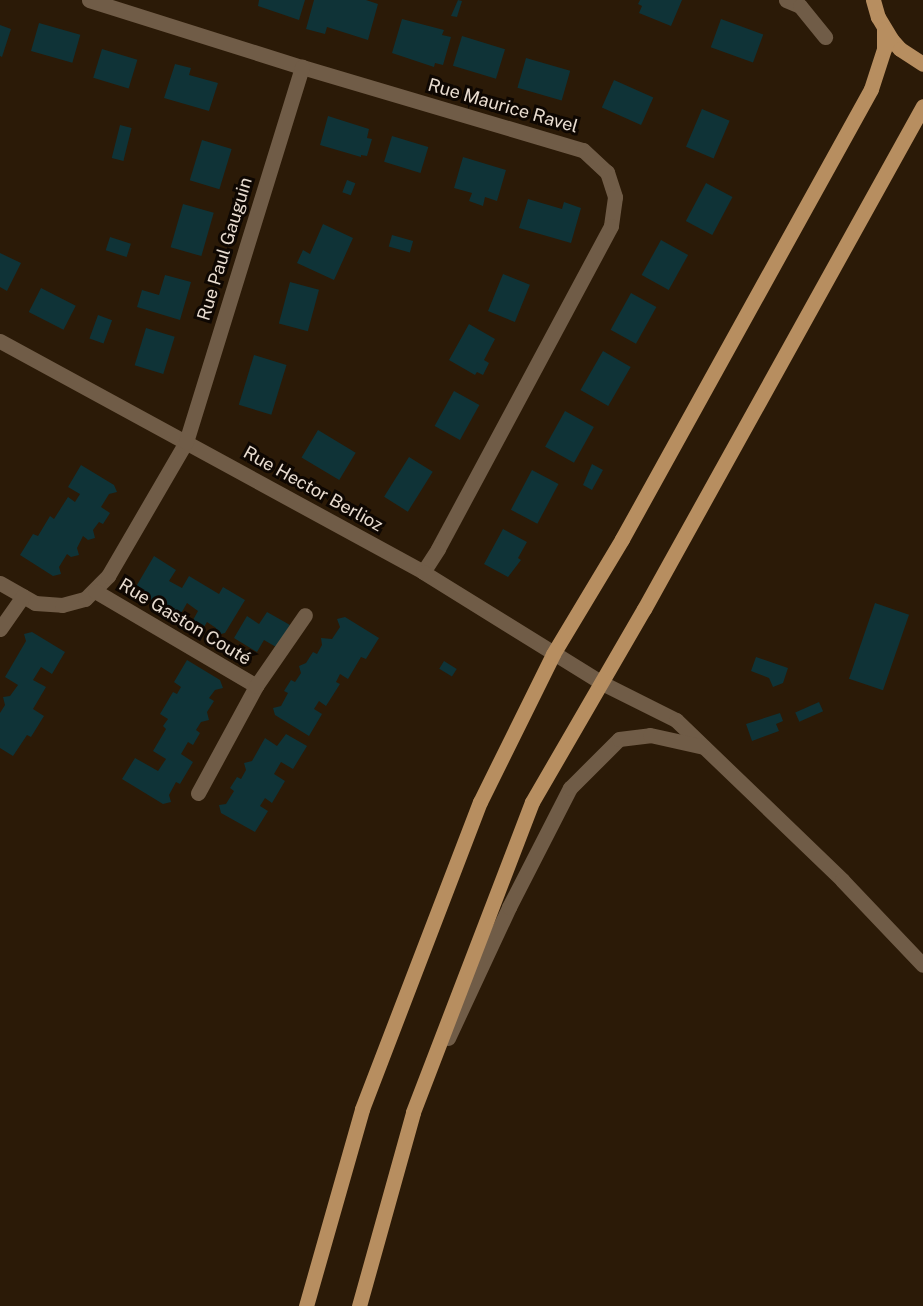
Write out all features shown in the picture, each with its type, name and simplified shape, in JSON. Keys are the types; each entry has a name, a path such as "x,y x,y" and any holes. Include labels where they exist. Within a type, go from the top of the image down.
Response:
{"main road":[{"path":"872,2 884,29 900,49 923,64"},
{"path":"306,1306 362,1109 480,802 553,654 622,539 871,89 884,49 884,29"},
{"path":"359,1306 413,1112 532,802 602,684 923,106"}],"street":[{"name":"Rue Maurice Ravel","path":"89,0 302,68 583,150 607,172 615,197 611,226 438,549 423,572"},
{"path":"786,0 800,6 825,37"},
{"name":"Rue Paul Gauguin","path":"186,442 302,68"},
{"name":"Rue Hector Berlioz","path":"0,341 423,572 602,684 676,720 843,880 923,964"},
{"name":"Rue Gaston Couté","path":"0,583 35,603 62,605 85,599 108,576 186,442"},
{"name":"Rue Gaston Couté","path":"95,591 256,686"},
{"path":"0,628 23,596"},
{"name":"Rue Gaston Couté","path":"198,793 256,686 304,615"},
{"path":"413,1112 509,907 570,788 619,739 650,735 707,748"}],"building":[{"path":"259,0 305,0 299,20 258,6"},
{"path":"314,0 366,0 378,4 368,40 327,27 325,34 306,29"},
{"path":"458,0 462,1 457,17 451,16"},
{"path":"640,0 682,0 671,26 639,13 642,6 638,4"},
{"path":"402,19 444,30 442,35 451,37 443,65 435,63 434,67 392,53"},
{"path":"721,19 763,34 753,63 711,47"},
{"path":"39,23 80,35 72,63 31,51"},
{"path":"0,25 11,29 2,57 0,56"},
{"path":"462,36 505,49 496,79 453,66"},
{"path":"102,49 137,60 129,89 93,78"},
{"path":"526,58 570,71 562,100 517,88"},
{"path":"175,64 191,68 189,75 218,83 209,111 164,98"},
{"path":"614,80 653,97 641,125 602,107"},
{"path":"702,109 730,121 714,158 686,147"},
{"path":"328,116 369,129 367,138 372,139 367,156 361,155 361,157 320,145"},
{"path":"120,125 132,128 123,161 112,158"},
{"path":"392,136 428,147 420,173 384,162"},
{"path":"202,140 232,149 219,189 190,180"},
{"path":"463,157 506,170 497,201 485,197 483,206 469,201 472,193 454,188"},
{"path":"347,180 355,183 351,195 342,192"},
{"path":"706,183 732,197 712,235 686,221"},
{"path":"528,199 562,209 564,202 581,208 571,243 519,228"},
{"path":"183,204 214,213 201,256 171,247"},
{"path":"323,224 353,238 334,280 297,263 303,250 310,254"},
{"path":"392,235 413,241 410,253 389,247"},
{"path":"110,237 131,244 127,257 106,250"},
{"path":"661,240 688,255 669,290 642,275"},
{"path":"0,253 21,263 7,291 0,287"},
{"path":"503,274 530,285 515,322 488,311"},
{"path":"165,275 191,282 180,320 137,307 142,290 159,295"},
{"path":"290,282 319,290 308,331 279,324"},
{"path":"41,288 76,306 63,330 29,312"},
{"path":"631,293 656,307 636,344 611,330"},
{"path":"98,315 112,320 104,344 89,338"},
{"path":"469,324 495,339 484,360 489,363 483,375 477,372 475,375 449,360"},
{"path":"146,328 175,337 163,374 135,365"},
{"path":"603,351 631,367 608,406 580,390"},
{"path":"254,355 287,365 271,415 239,405"},
{"path":"454,391 479,405 460,440 435,426"},
{"path":"565,411 594,427 574,463 545,447"},
{"path":"318,430 356,453 339,480 302,457"},
{"path":"409,457 433,472 408,512 384,497"},
{"path":"592,464 603,470 592,490 583,485"},
{"path":"81,465 114,485 117,492 109,494 101,507 110,513 103,524 99,522 93,530 95,538 88,540 83,536 77,548 79,555 71,557 67,554 59,567 61,574 53,576 20,555 33,534 38,536 50,516 54,519 68,497 75,502 80,494 68,487"},
{"path":"532,470 558,484 537,524 511,510"},
{"path":"503,529 527,542 518,558 521,560 508,577 484,564"},
{"path":"154,556 176,570 169,581 182,588 189,576 219,594 223,587 245,600 225,633 217,635 216,628 207,622 204,627 193,620 198,611 187,603 179,617 143,595 136,598 134,590"},
{"path":"875,603 909,615 883,690 849,679"},
{"path":"267,612 290,625 276,647 264,640 257,652 234,638 247,616 259,624"},
{"path":"345,617 379,638 366,659 361,657 348,679 340,674 336,682 340,684 326,706 319,701 314,709 322,714 309,736 275,715 273,708 281,706 288,693 284,691 291,680 295,682 301,673 299,666 306,663 313,652 317,654 322,645 321,638 332,639 340,627 337,619"},
{"path":"32,632 65,652 52,674 41,667 33,680 46,687 33,709 44,716 31,737 27,735 13,756 0,748 0,713 5,705 3,697 10,696 18,685 5,677 26,641 24,634"},
{"path":"756,657 788,668 783,683 773,687 769,678 751,671"},
{"path":"187,660 220,680 223,688 215,690 209,698 214,701 207,712 209,720 201,722 196,730 200,733 193,745 188,742 181,754 193,762 180,784 176,782 169,795 171,802 163,804 122,779 135,758 158,771 166,759 153,751 166,729 163,726 168,719 160,714 173,692 177,694 181,687 174,682"},
{"path":"444,661 457,669 452,677 439,669"},
{"path":"819,702 823,711 799,722 795,713"},
{"path":"780,713 783,721 776,724 779,731 752,741 746,724"},
{"path":"286,734 307,746 293,769 281,762 274,774 285,781 272,803 265,798 260,806 268,811 255,832 221,813 219,805 226,804 234,791 230,788 237,777 241,779 246,770 244,763 252,761 265,738 277,746"}]}
